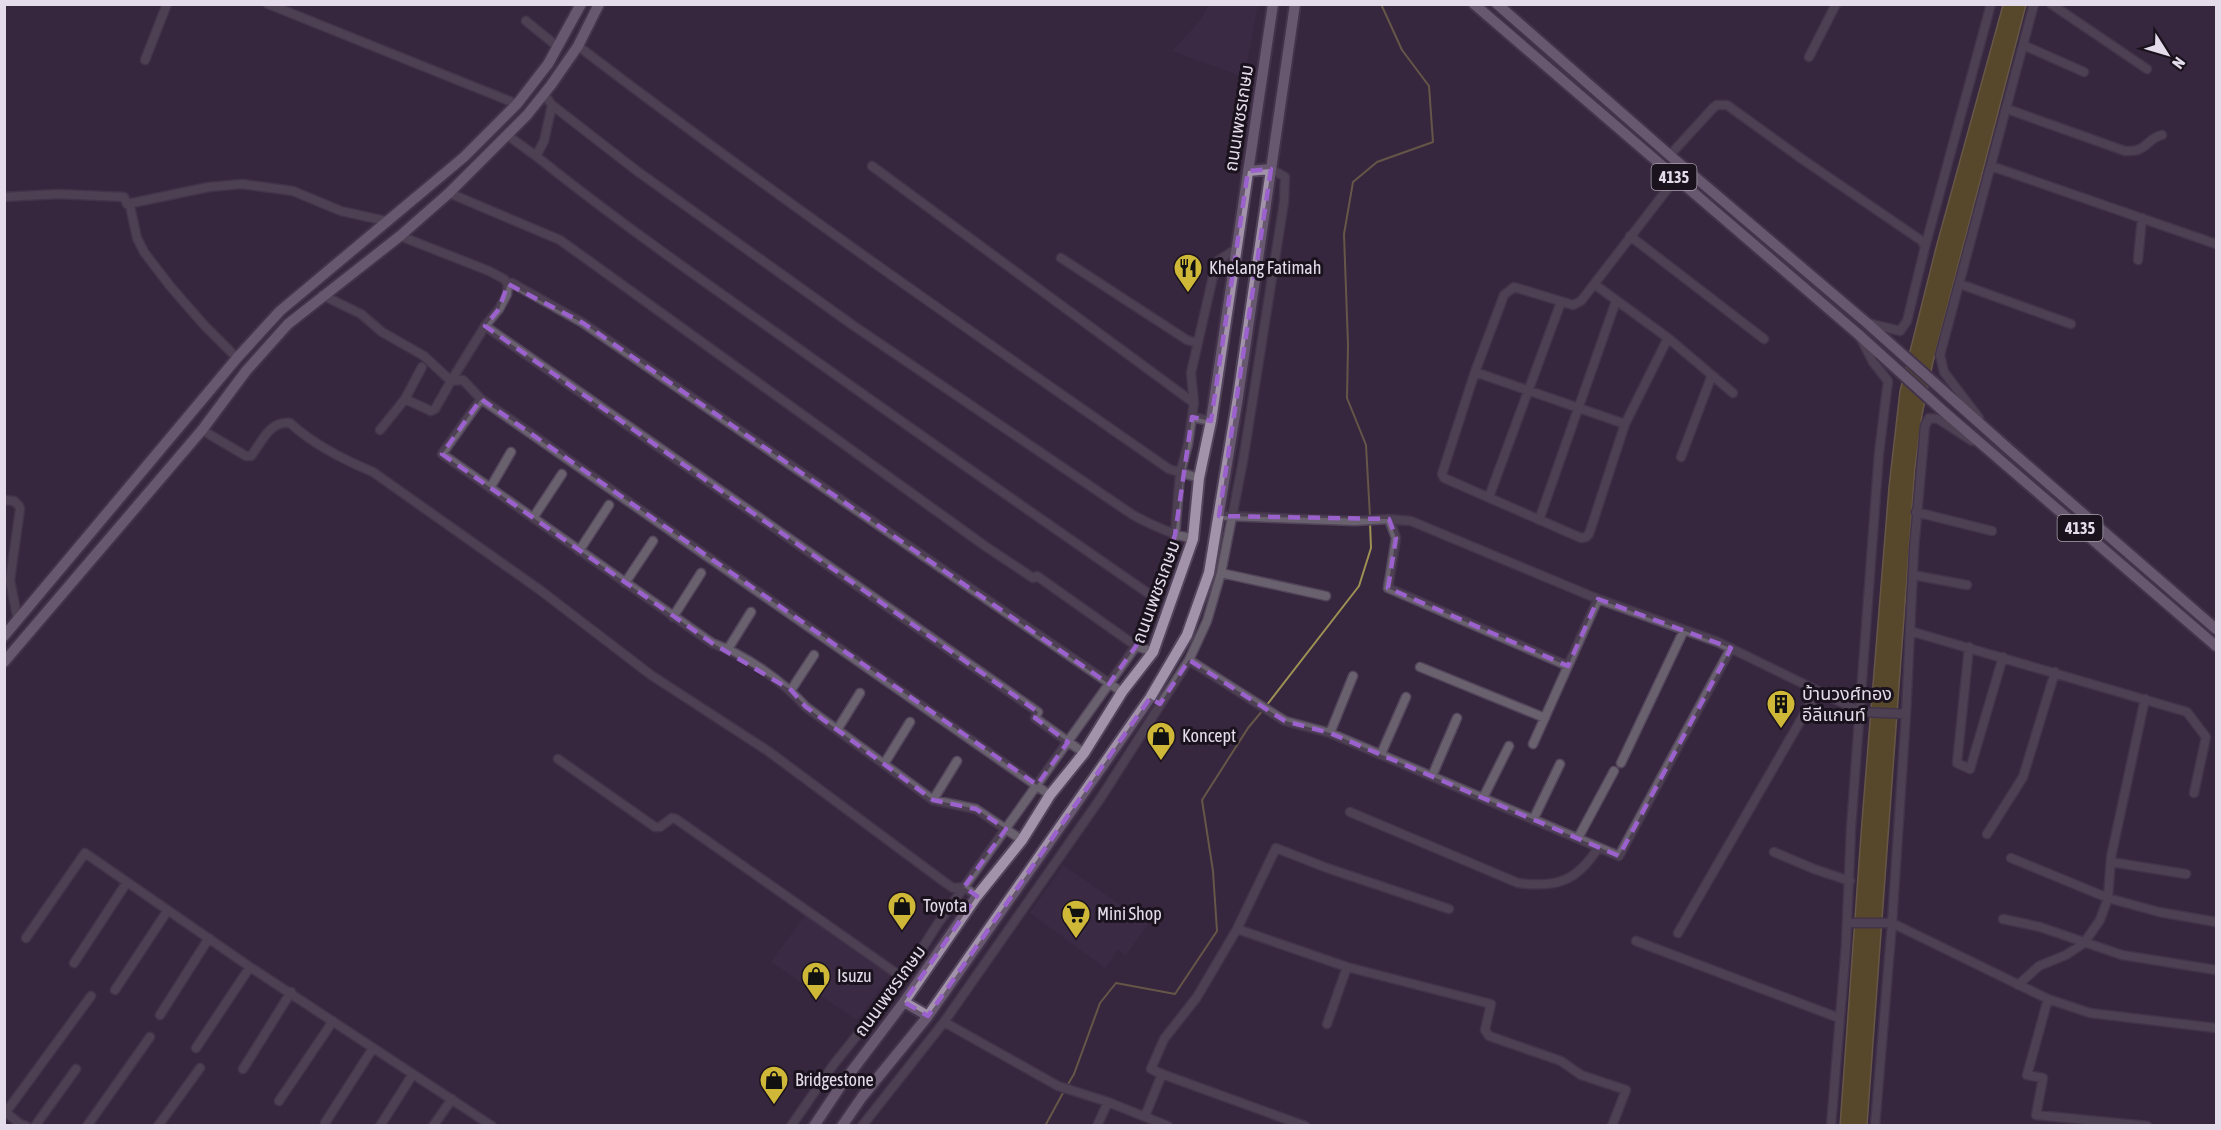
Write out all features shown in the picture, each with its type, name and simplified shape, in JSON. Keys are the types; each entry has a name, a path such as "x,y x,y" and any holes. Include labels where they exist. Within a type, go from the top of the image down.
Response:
{"main road":[{"path":"4,636 237,358 280,311 464,157 517,105 548,64 581,4"},
{"path":"4,662 202,430 246,371 288,324 400,236 449,194 507,135 544,94 578,46 599,4"},
{"name":"ถนนเพชรเกษม","path":"814,1125 904,1002 977,896 1022,840 1050,795 1084,753 1122,692 1153,652 1193,539 1199,478 1211,421 1273,4"},
{"path":"842,1125 928,1016 1155,701 1187,635 1209,573 1219,515 1295,4"},
{"name":"4135","path":"1474,4 2217,646"},
{"name":"4135","path":"1505,7 1670,155 1867,323 2217,630"},
{"path":"1248,171 1271,169"},
{"path":"904,1002 928,1016"}],"street":[{"path":"145,60 167,4"},
{"path":"268,4 517,105"},
{"path":"1809,57 1836,4"},
{"path":"1867,323 1900,331 1907,321 1990,4"},
{"path":"1990,433 1944,372 1940,356 2034,4"},
{"path":"2051,4 2147,69"},
{"path":"526,21 558,47"},
{"path":"2023,45 2084,72"},
{"path":"578,46 679,123 935,307 1169,469 1199,478"},
{"path":"544,94 552,105 637,171 914,368 1133,515 1175,535 1193,539"},
{"path":"536,156 544,141 552,105"},
{"path":"1670,155 1713,108 1717,105 1727,105 1922,241 1925,247"},
{"path":"2007,110 2125,151 2141,149 2152,139 2162,135"},
{"path":"507,135 587,197 791,344 1018,505 1155,598"},
{"path":"872,166 1194,403"},
{"path":"1991,166 2217,244"},
{"path":"862,1125 944,1022 1100,799 1155,701 1189,660 1207,621 1221,573 1243,461 1284,202 1285,177 1271,169"},
{"path":"1668,338 1625,424 1589,534 1586,537 1581,538 1444,478 1442,474 1475,372 1504,295 1514,287 1573,305 1581,301 1676,178"},
{"path":"127,204 209,187 242,184 293,191 341,211 386,221"},
{"path":"4,197 57,194 124,196 130,206 137,238 144,252 204,326 237,358"},
{"path":"449,194 560,240 985,546 1033,578 1037,576 1137,646 1153,652"},
{"path":"2138,260 2142,218"},
{"path":"400,236 489,271 504,279 508,284 507,294 499,309 485,326 435,409 431,411 405,399"},
{"path":"1630,236 1764,339"},
{"path":"790,1125 834,1064 903,978 964,887 1137,646 1175,535 1180,474 1188,444 1194,403 1191,373 1214,272 1219,260 1236,249"},
{"path":"1060,258 1186,340 1198,343"},
{"path":"508,284 512,283 583,323 1122,692"},
{"path":"1594,284 1668,338 1733,393"},
{"path":"1960,284 2071,324"},
{"path":"322,296 361,314 382,332 424,356 451,381 462,380 481,399 1050,795"},
{"path":"1539,519 1616,301"},
{"path":"1489,497 1561,302"},
{"path":"485,326 1038,712 1035,718 1084,753"},
{"path":"1831,1125 1879,453 1888,381 1873,362 1858,334"},
{"path":"381,430 405,399 422,367"},
{"path":"1475,372 1625,424"},
{"path":"1681,457 1712,375"},
{"path":"481,399 442,454 712,643 728,649 791,690 806,707 933,800 976,808 1022,840"},
{"path":"1192,417 1211,421"},
{"path":"1875,1125 1906,714 1916,512 1925,426 1929,418 1938,419 2005,463"},
{"path":"202,430 246,456 250,456 274,426 290,423 345,459 373,472 540,590 651,675 768,751 943,881 953,888 964,887 977,896"},
{"path":"490,488 511,452"},
{"path":"532,518 562,474"},
{"path":"4,500 14,501 20,509 8,569 18,621"},
{"path":"579,550 609,505"},
{"path":"1916,512 1992,531"},
{"path":"1219,515 1411,521 1598,598 1731,648 1816,692 1861,712 1906,714"},
{"path":"1389,519 1396,538 1388,588 1568,666"},
{"path":"625,583 653,541"},
{"path":"673,616 701,573"},
{"path":"1221,573 1326,596"},
{"path":"1913,575 1967,585"},
{"path":"1533,744 1598,598"},
{"path":"728,649 751,612"},
{"path":"1621,763 1684,630"},
{"path":"1910,631 2187,712 2206,737 2194,793"},
{"path":"1969,647 1957,764 1970,769 2003,657"},
{"path":"1189,660 1285,721 1330,733 1619,856 1731,648"},
{"path":"791,690 814,655"},
{"path":"1420,667 1545,718"},
{"path":"1987,834 2023,777 2055,672"},
{"path":"1330,733 1353,676"},
{"path":"1678,933 1816,692"},
{"path":"837,730 860,693"},
{"path":"1381,754 1406,697"},
{"path":"2018,985 2039,966 2066,955 2084,943 2100,920 2108,898 2111,862 2145,699"},
{"path":"1432,776 1457,718"},
{"path":"884,764 910,722"},
{"path":"1483,798 1509,746"},
{"path":"558,759 655,827 660,827 672,818 676,819 903,978"},
{"path":"933,800 957,761"},
{"path":"1533,820 1560,764"},
{"path":"1578,838 1614,771"},
{"path":"1350,812 1518,883 1556,883 1573,877 1589,862 1599,848"},
{"path":"1305,1125 1151,1069 1164,1039 1190,1007 1237,929 1276,848 1327,868 1449,909"},
{"path":"1774,852 1850,881"},
{"path":"26,938 85,853 250,967 491,1125"},
{"path":"2011,858 2108,898 2159,912 2217,922"},
{"path":"2111,862 2186,874"},
{"path":"74,963 127,882"},
{"path":"115,990 168,910"},
{"path":"2003,919 2040,927 2122,955 2217,970"},
{"path":"1847,923 1892,923 2048,999 2090,1013 2217,1028"},
{"path":"1237,929 1347,967 1491,1004 1485,1030 1489,1036 1561,1061 1581,1075 1626,1090 1612,1125"},
{"path":"160,1015 209,938"},
{"path":"1636,941 1839,1018"},
{"path":"196,1048 250,967"},
{"path":"1327,1024 1347,967"},
{"path":"243,1069 291,992"},
{"path":"26,1125 20,1124 5,1112 91,996"},
{"path":"2048,999 2027,1074 2043,1078 2036,1115 2147,1125"},
{"path":"279,1101 333,1021"},
{"path":"944,1022 1058,1086 1108,1101 1168,1125"},
{"path":"87,1125 150,1037"},
{"path":"325,1123 373,1048"},
{"path":"158,1125 200,1068"},
{"path":"35,1125 76,1069"},
{"path":"380,1125 413,1074"},
{"path":"1145,1116 1162,1074"},
{"path":"433,1125 452,1099"},
{"path":"1097,1125 1108,1101"}],"highlighted area":[{"path":"1271,169 1219,516 1389,519 1396,538 1388,588 1568,666 1598,599 1731,648 1619,856 1330,733 1285,721 1189,660 1160,704 1150,698 928,1016 904,1002 977,896 964,887 1006,829 976,809 933,800 806,707 791,690 712,643 442,454 481,399 1037,785 1068,742 1035,718 1038,712 485,326 499,309 508,284 583,323 1109,684 1136,646 1155,598 1175,535 1192,417 1211,421 1248,171"}],"shaded area":[{"path":"1209,5 1258,5 1244,77 1172,51 1199,22"},
{"path":"2003,5 2026,5 1933,362 1922,415 1915,467 1867,1125 1840,1126 1889,487 1900,391 1937,244"},
{"path":"1063,865 1148,924 1126,955 1118,950 1105,968 1030,913"},
{"path":"806,914 891,974 857,1020 771,962"}],"waterway":[{"path":"1370,517 1366,445 1347,398 1348,345 1344,234 1353,182 1377,162 1433,142 1429,86 1402,50 1381,4"},
{"path":"1266,706 1359,586 1371,548 1370,523"},
{"path":"1067,1086 1074,1074 1100,1003 1116,983 1175,994 1217,931 1213,871 1202,800 1248,728 1263,710"},
{"path":"1045,1126 1064,1091"}],"place":[{"name":"Khelang Fatimah","path":"1188,294"},
{"name":"บ้านวงศ์ทอง อีลีแกนท์","path":"1781,730"},
{"name":"Koncept","path":"1161,762"},
{"name":"Toyota","path":"902,932"},
{"name":"Mini Shop","path":"1076,940"},
{"name":"Isuzu","path":"816,1002"},
{"name":"Bridgestone","path":"774,1106"}]}
